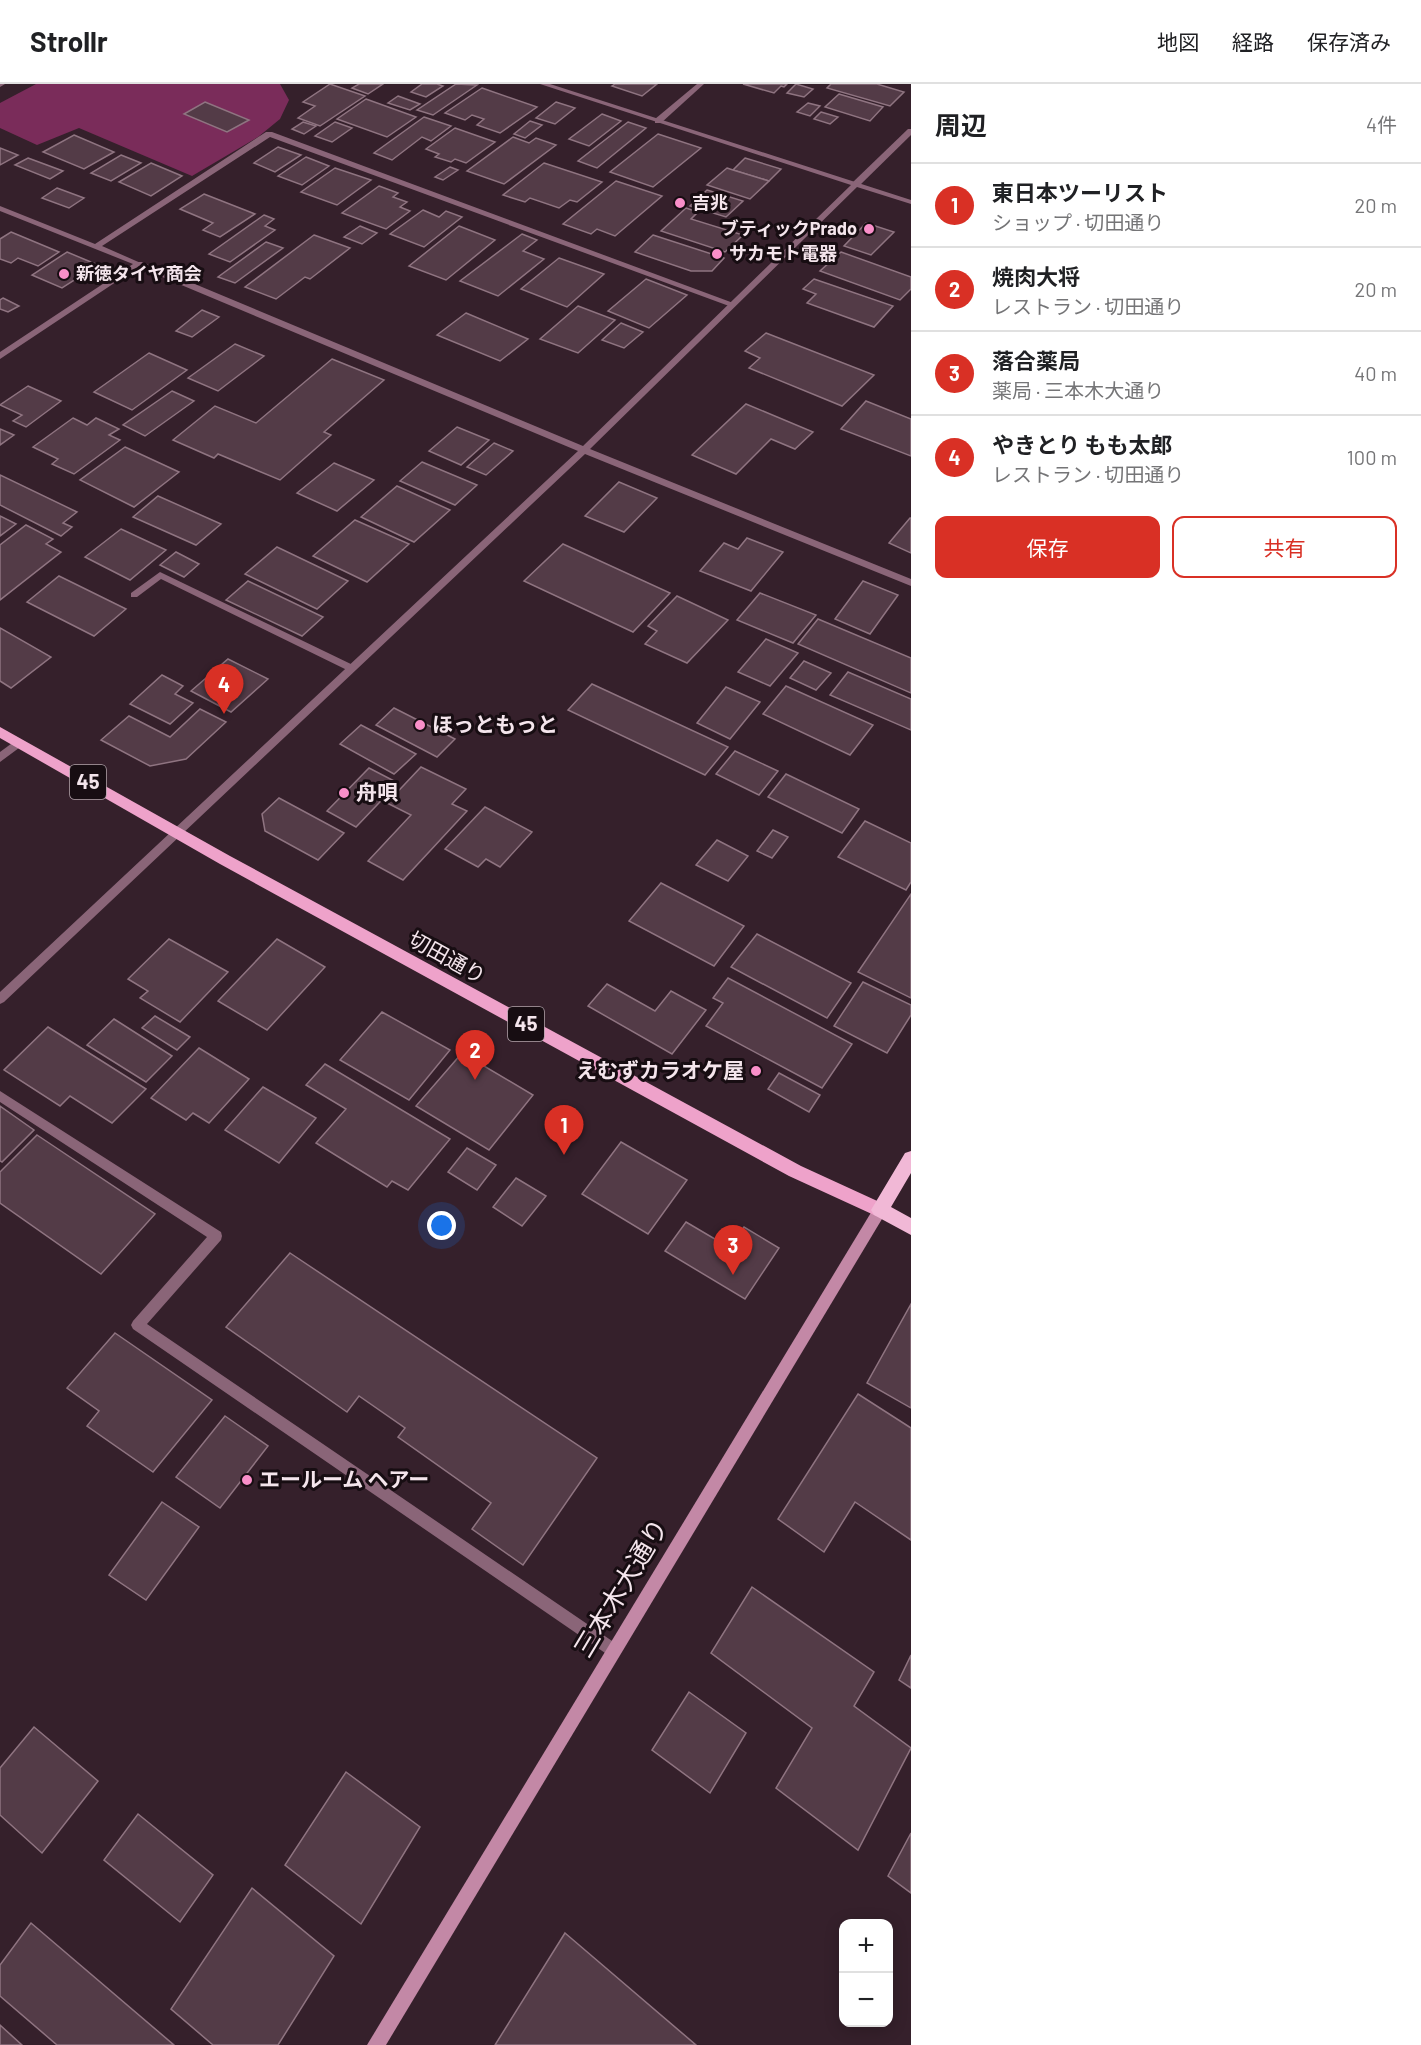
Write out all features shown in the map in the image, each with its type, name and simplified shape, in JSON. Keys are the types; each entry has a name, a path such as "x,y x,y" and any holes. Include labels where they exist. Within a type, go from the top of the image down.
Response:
{"highway":[{"name":"三本木大通り","path":"880,1210 911,1158"},
{"path":"880,1210 911,1227"}],"main road":[{"name":"切田通り","path":"0,732 175,833 784,1165 880,1210"},
{"name":"三本木大通り","path":"375,2045 880,1210"}],"street":[{"path":"543,84 911,202"},
{"path":"658,121 701,84"},
{"path":"0,999 584,450 911,131"},
{"path":"95,247 269,134 732,304"},
{"path":"0,208 911,584"},
{"path":"0,356 139,264"},
{"path":"134,595 160,575 351,668"},
{"path":"0,758 19,742"},
{"path":"0,1096 216,1236 138,1325 613,1650"}],"shaded area":[{"path":"36,84 280,84 289,100 280,119 258,137 192,176 79,128 37,145 0,128 0,103"}],"building":[{"path":"330,84 365,96 320,126 298,118 315,106 303,102"},
{"path":"359,84 383,84 368,94 352,88"},
{"path":"422,84 443,86 426,97 411,92"},
{"path":"456,84 477,85 433,115 417,110"},
{"path":"615,84 657,84 642,96 612,86"},
{"path":"743,84 787,84 774,93"},
{"path":"796,84 813,89 804,97 787,93"},
{"path":"831,84 877,84 904,92 890,106 827,88"},
{"path":"482,88 537,107 500,133 477,125 484,119 472,115 465,120 445,113"},
{"path":"839,94 883,107 870,121 825,107"},
{"path":"398,96 420,104 410,110 388,103"},
{"path":"366,99 416,117 387,137 337,119"},
{"path":"205,102 249,120 227,132 184,114"},
{"path":"556,102 575,108 555,124 536,118"},
{"path":"808,103 820,106 810,116 797,112"},
{"path":"821,112 838,117 830,124 814,119"},
{"path":"602,114 621,121 589,146 569,139"},
{"path":"424,117 451,126 431,141 422,137 392,160 374,153"},
{"path":"530,121 542,125 525,138 514,134"},
{"path":"303,122 316,126 304,134 292,129"},
{"path":"335,122 352,128 332,142 315,136"},
{"path":"628,122 646,128 597,168 578,161"},
{"path":"455,128 495,142 466,163 455,159 451,162 435,157 439,154 426,149"},
{"path":"658,134 701,148 653,187 610,172"},
{"path":"74,135 114,152 84,169 43,152"},
{"path":"513,137 529,143 536,138 556,145 504,184 467,171"},
{"path":"278,147 301,155 275,172 254,163"},
{"path":"0,148 18,155 0,165"},
{"path":"121,155 141,163 111,181 91,173"},
{"path":"306,157 329,166 302,185 278,176"},
{"path":"28,158 63,171 50,179 15,165"},
{"path":"745,158 781,169 769,181 733,170"},
{"path":"151,163 182,176 151,196 119,182"},
{"path":"544,163 602,182 577,202 570,200 559,208 530,198 525,202 503,195"},
{"path":"450,167 458,170 443,180 435,177"},
{"path":"335,168 371,180 337,205 301,192"},
{"path":"727,168 769,181 750,199 707,185"},
{"path":"616,181 662,196 615,236 597,229 591,234 563,224"},
{"path":"379,186 398,193 393,197 407,202 400,207 410,211 386,229 342,213"},
{"path":"57,188 84,198 69,208 42,198"},
{"path":"707,190 743,201 726,217 690,206"},
{"path":"204,194 255,214 220,237 203,230 213,223 180,209"},
{"path":"686,208 698,212 691,219 743,235 725,252 661,231"},
{"path":"423,210 439,217 446,211 462,217 424,247 390,234"},
{"path":"264,215 274,219 265,226 275,230 230,262 209,254"},
{"path":"866,223 894,232 871,255 844,246"},
{"path":"360,226 377,233 362,244 344,237"},
{"path":"459,226 495,240 446,280 409,266"},
{"path":"11,232 59,252 38,266 18,258 11,263 0,259 0,239"},
{"path":"522,234 537,240 523,251 544,259 498,296 460,281"},
{"path":"314,235 350,248 310,279 305,277 276,299 245,287"},
{"path":"653,235 724,258 712,271 691,271 635,252"},
{"path":"266,242 283,248 235,283 218,277"},
{"path":"67,252 98,265 62,288 32,275"},
{"path":"841,252 911,277 911,289 900,300 820,271"},
{"path":"559,258 604,274 567,307 521,289"},
{"path":"646,279 687,295 649,328 608,311"},
{"path":"814,279 893,306 874,327 807,303 816,294 803,289"},
{"path":"3,298 19,306 8,312 0,309 0,300"},
{"path":"578,306 615,320 578,353 540,339"},
{"path":"202,310 219,317 192,337 176,331"},
{"path":"466,313 528,339 500,361 437,335"},
{"path":"621,323 643,332 624,348 602,340"},
{"path":"766,333 874,375 842,406 749,368 760,358 745,351"},
{"path":"235,344 264,356 218,391 188,378"},
{"path":"149,353 187,370 132,410 94,392"},
{"path":"332,359 384,380 324,432 331,435 280,480 218,454 214,458 173,440 215,406 256,423"},
{"path":"28,386 61,401 26,427 13,421 22,415 0,405"},
{"path":"172,391 194,401 145,436 123,425"},
{"path":"866,401 911,419 911,456 841,429"},
{"path":"746,404 813,432 795,449 771,439 736,474 692,455"},
{"path":"73,418 87,425 96,418 119,429 109,435 120,440 74,474 52,464 58,459 33,447"},
{"path":"457,427 489,440 461,465 429,451"},
{"path":"0,429 14,435 0,445"},
{"path":"494,443 513,451 486,475 467,467"},
{"path":"125,447 179,472 134,507 80,480"},
{"path":"422,462 477,485 455,505 400,481"},
{"path":"334,463 374,480 337,511 297,493"},
{"path":"0,475 77,512 63,523 72,527 61,536 0,505"},
{"path":"619,482 657,498 624,532 585,516"},
{"path":"397,486 450,510 414,542 361,517"},
{"path":"158,496 221,524 196,545 133,517"},
{"path":"0,516 16,524 0,536"},
{"path":"911,518 911,553 889,543"},
{"path":"355,520 409,544 367,582 313,556"},
{"path":"26,525 53,539 46,544 61,552 0,600 0,545"},
{"path":"121,529 166,550 130,580 85,557"},
{"path":"747,538 783,552 751,591 700,571 724,543 738,549"},
{"path":"563,544 670,593 633,632 524,581"},
{"path":"277,547 348,581 317,609 245,574"},
{"path":"176,552 199,564 184,577 160,565"},
{"path":"59,576 126,609 94,636 27,602"},
{"path":"248,581 323,617 302,636 226,600"},
{"path":"863,581 898,595 870,634 835,619"},
{"path":"760,593 816,615 793,643 737,620"},
{"path":"677,596 728,620 687,663 645,644 657,631 648,626"},
{"path":"818,619 911,658 911,693 798,644"},
{"path":"0,628 51,657 11,688 0,681"},
{"path":"766,639 798,653 770,686 738,672"},
{"path":"228,659 268,679 231,712 191,691"},
{"path":"804,661 831,673 816,690 790,678"},
{"path":"848,672 911,699 911,730 830,695"},
{"path":"162,675 183,686 175,694 193,703 170,724 130,704"},
{"path":"592,684 728,747 705,775 568,710"},
{"path":"786,686 873,725 850,755 763,714"},
{"path":"726,687 760,702 730,739 697,723"},
{"path":"394,708 455,739 437,757 376,725"},
{"path":"200,709 226,722 186,759 150,766 101,740 129,716 170,737"},
{"path":"361,725 416,754 394,774 340,744"},
{"path":"735,751 778,771 759,795 716,774"},
{"path":"421,767 466,789 452,804 467,811 403,880 368,861 411,815 387,803"},
{"path":"369,768 398,783 356,827 327,811"},
{"path":"786,774 859,809 842,833 768,797"},
{"path":"279,798 344,833 318,860 265,831 262,814"},
{"path":"485,807 532,832 500,867 486,859 478,867 445,849"},
{"path":"865,821 911,843 911,882 906,890 838,857"},
{"path":"773,830 788,837 772,858 757,851"},
{"path":"717,840 748,856 728,881 696,865"},
{"path":"661,883 744,926 714,966 629,921"},
{"path":"911,894 911,998 858,972"},
{"path":"757,934 851,983 827,1018 731,967"},
{"path":"169,939 228,972 180,1022 140,998 148,991 128,979"},
{"path":"277,939 325,967 267,1030 218,1001"},
{"path":"728,978 852,1044 822,1088 706,1026 723,1003 713,998"},
{"path":"863,982 911,1005 911,1015 887,1053 834,1026"},
{"path":"607,984 655,1011 671,991 706,1010 672,1054 588,1006"},
{"path":"382,1012 450,1050 409,1100 340,1060"},
{"path":"155,1016 190,1037 177,1050 142,1028"},
{"path":"114,1019 172,1056 146,1082 87,1045"},
{"path":"48,1027 146,1089 112,1123 70,1096 60,1106 4,1070"},
{"path":"199,1048 249,1079 209,1123 193,1113 186,1120 151,1098"},
{"path":"462,1053 533,1095 489,1150 416,1106"},
{"path":"325,1064 450,1139 408,1190 392,1181 387,1187 316,1143 346,1109 306,1085"},
{"path":"779,1073 820,1095 809,1112 768,1089"},
{"path":"263,1087 316,1118 279,1163 225,1130"},
{"path":"0,1106 34,1130 2,1162 0,1161"},
{"path":"37,1135 155,1214 101,1274 0,1203 0,1172"},
{"path":"621,1142 687,1180 648,1234 582,1194"},
{"path":"467,1148 496,1165 477,1190 448,1172"},
{"path":"516,1178 546,1196 522,1226 493,1207"},
{"path":"686,1222 730,1248 744,1227 779,1248 745,1299 665,1251"},
{"path":"290,1253 597,1458 523,1565 472,1529 491,1503 398,1437 405,1428 359,1396 347,1412 226,1327"},
{"path":"911,1304 911,1408 867,1383"},
{"path":"115,1333 212,1400 153,1472 87,1426 99,1411 67,1388"},
{"path":"858,1394 911,1428 911,1540 855,1502 824,1552 778,1519"},
{"path":"225,1416 268,1446 220,1508 176,1477"},
{"path":"162,1502 199,1527 146,1600 109,1575"},
{"path":"752,1587 874,1672 854,1706 911,1748 858,1850 776,1788 812,1728 711,1653"},
{"path":"911,1655 911,1688 899,1680"},
{"path":"689,1692 746,1733 710,1793 652,1750"},
{"path":"34,1727 98,1781 42,1853 0,1815 0,1768"},
{"path":"346,1772 420,1827 361,1924 285,1865"},
{"path":"138,1814 213,1875 180,1922 104,1860"},
{"path":"911,1833 911,1893 888,1876"},
{"path":"252,1888 334,1956 278,2045 213,2045 171,2009"},
{"path":"31,1923 174,2045 57,2045 0,1996 0,1965"},
{"path":"565,1933 696,2045 495,2045"},
{"path":"0,2025 22,2045 0,2045"}],"place":[{"name":"吉兆","path":"680,203"},
{"name":"ブティックPrado","path":"869,229"},
{"name":"サカモト電器","path":"717,254"},
{"name":"新徳タイヤ商会","path":"64,274"},
{"name":"やきとり もも太郎","path":"224,714"},
{"name":"ほっともっと","path":"420,725"},
{"name":"舟唄","path":"344,793"},
{"name":"えむずカラオケ屋","path":"756,1071"},
{"name":"焼肉大将","path":"475,1080"},
{"name":"東日本ツーリスト","path":"564,1155"},
{"name":"落合薬局","path":"733,1275"},
{"name":"エールーム ヘアー","path":"247,1480"}]}
